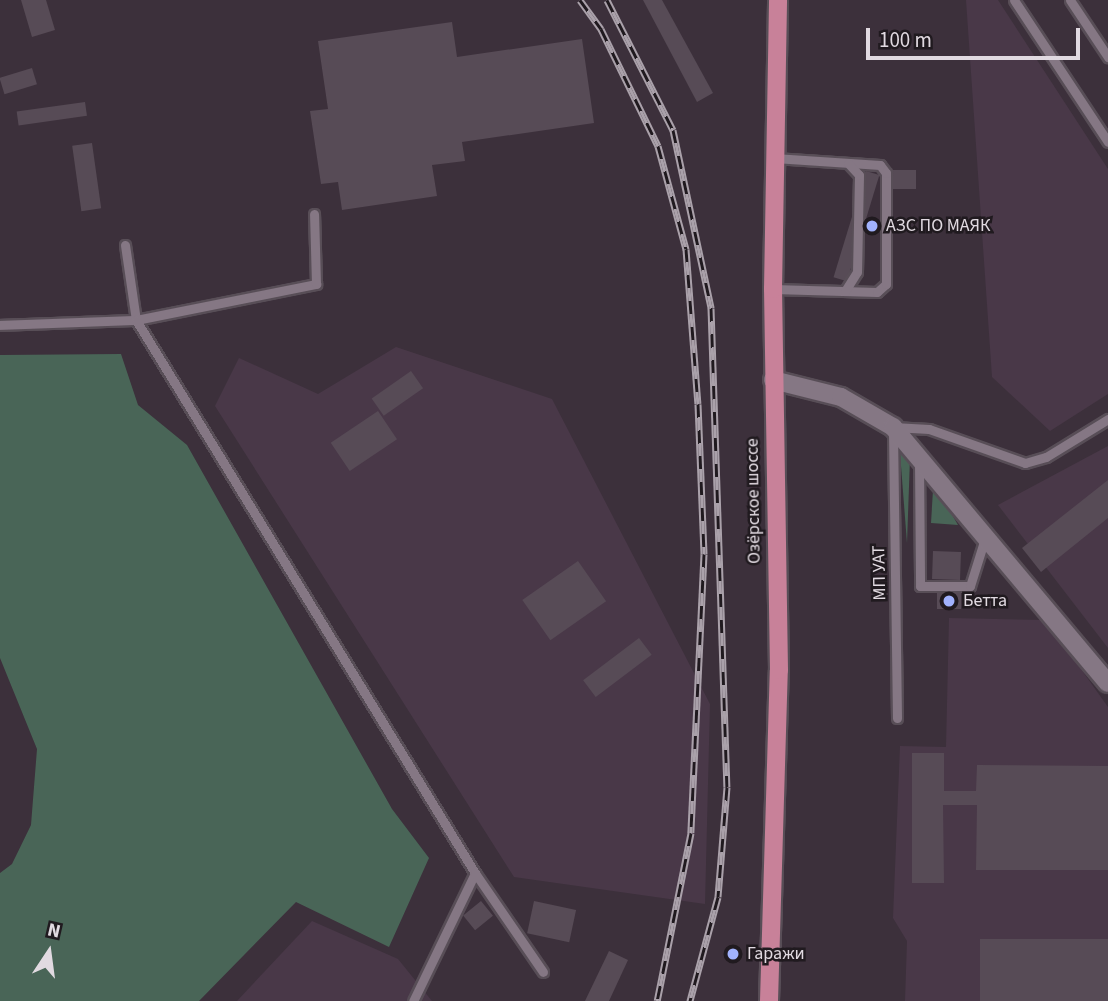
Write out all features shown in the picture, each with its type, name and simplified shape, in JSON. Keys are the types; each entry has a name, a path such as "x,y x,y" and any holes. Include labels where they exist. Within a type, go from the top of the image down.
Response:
{"main road":[{"name":"Озёрское шоссе","path":"769,1001 779,670 772,289 778,0"}],"street":[{"path":"773,380 841,397 893,427 918,450 1108,682"}],"lane":[{"path":"1014,0 1108,142"},
{"path":"1070,0 1108,57"},
{"path":"772,289 877,292 886,284 887,173 880,165 774,158"},
{"path":"845,291 857,272 859,175 848,163"},
{"path":"0,325 136,320 316,284 314,214"},
{"path":"125,245 136,320 475,873 543,972"},
{"path":"893,427 929,429 1025,463 1046,457 1108,419"},
{"name":"МП УАТ","path":"893,427 897,718"},
{"path":"918,450 920,586 970,586 986,533"},
{"path":"413,1001 475,873"}],"shaded area":[{"path":"966,0 998,0 1108,169 1108,394 1050,431 992,377"},
{"path":"396,347 552,399 710,704 705,904 514,877 215,406 239,358 318,394"},
{"path":"1108,446 1108,648 998,505"},
{"path":"949,618 1046,620 1108,707 1108,1001 905,1001 907,941 893,918 900,746 946,747"},
{"path":"312,921 398,959 432,1001 237,1001"}],"green space":[{"path":"121,354 138,405 187,445 392,809 429,858 389,947 296,902 199,1001 0,1001 0,873 12,864 31,825 37,749 0,658 0,355"},
{"path":"900,453 910,458 907,543"},
{"path":"933,490 946,504 958,525 931,523"}],"building":[{"path":"21,0 46,0 55,30 32,37"},
{"path":"643,0 662,0 713,93 697,102"},
{"path":"452,22 457,57 582,39 594,123 462,142 465,161 432,165 437,196 342,210 338,182 321,184 310,111 328,109 318,41"},
{"path":"32,68 37,84 4,94 0,78"},
{"path":"85,102 87,116 19,125 17,112"},
{"path":"92,143 101,208 81,211 72,146"},
{"path":"892,170 916,170 916,189 892,189"},
{"path":"866,171 879,175 847,281 834,277"},
{"path":"411,371 423,388 384,416 372,399"},
{"path":"378,411 397,439 350,471 331,443"},
{"path":"1108,480 1108,518 1041,572 1022,548"},
{"path":"933,551 961,552 960,580 932,579"},
{"path":"578,561 606,601 550,640 522,600"},
{"name":"Бетта","path":"937,593 961,593 961,609 937,609"},
{"path":"639,638 652,655 596,697 583,680"},
{"path":"912,753 944,753 944,791 976,791 977,765 1108,766 1108,870 976,870 977,805 943,805 944,883 912,883"},
{"path":"481,901 493,916 475,930 463,915"},
{"path":"534,901 576,910 569,942 527,933"},
{"path":"980,939 1108,939 1108,1001 980,1001"},
{"path":"609,951 628,960 609,1001 585,1001"}],"railway":[{"path":"580,0 601,29 658,146 686,249 698,404 704,554 691,833 657,1001"},
{"path":"607,0 673,130 711,308 727,787 718,897 690,1001"}],"place":[{"name":"АЗС ПО МАЯК","path":"872,226"},
{"name":"Бетта","path":"949,601"},
{"name":"Гаражи","path":"733,954"}]}
